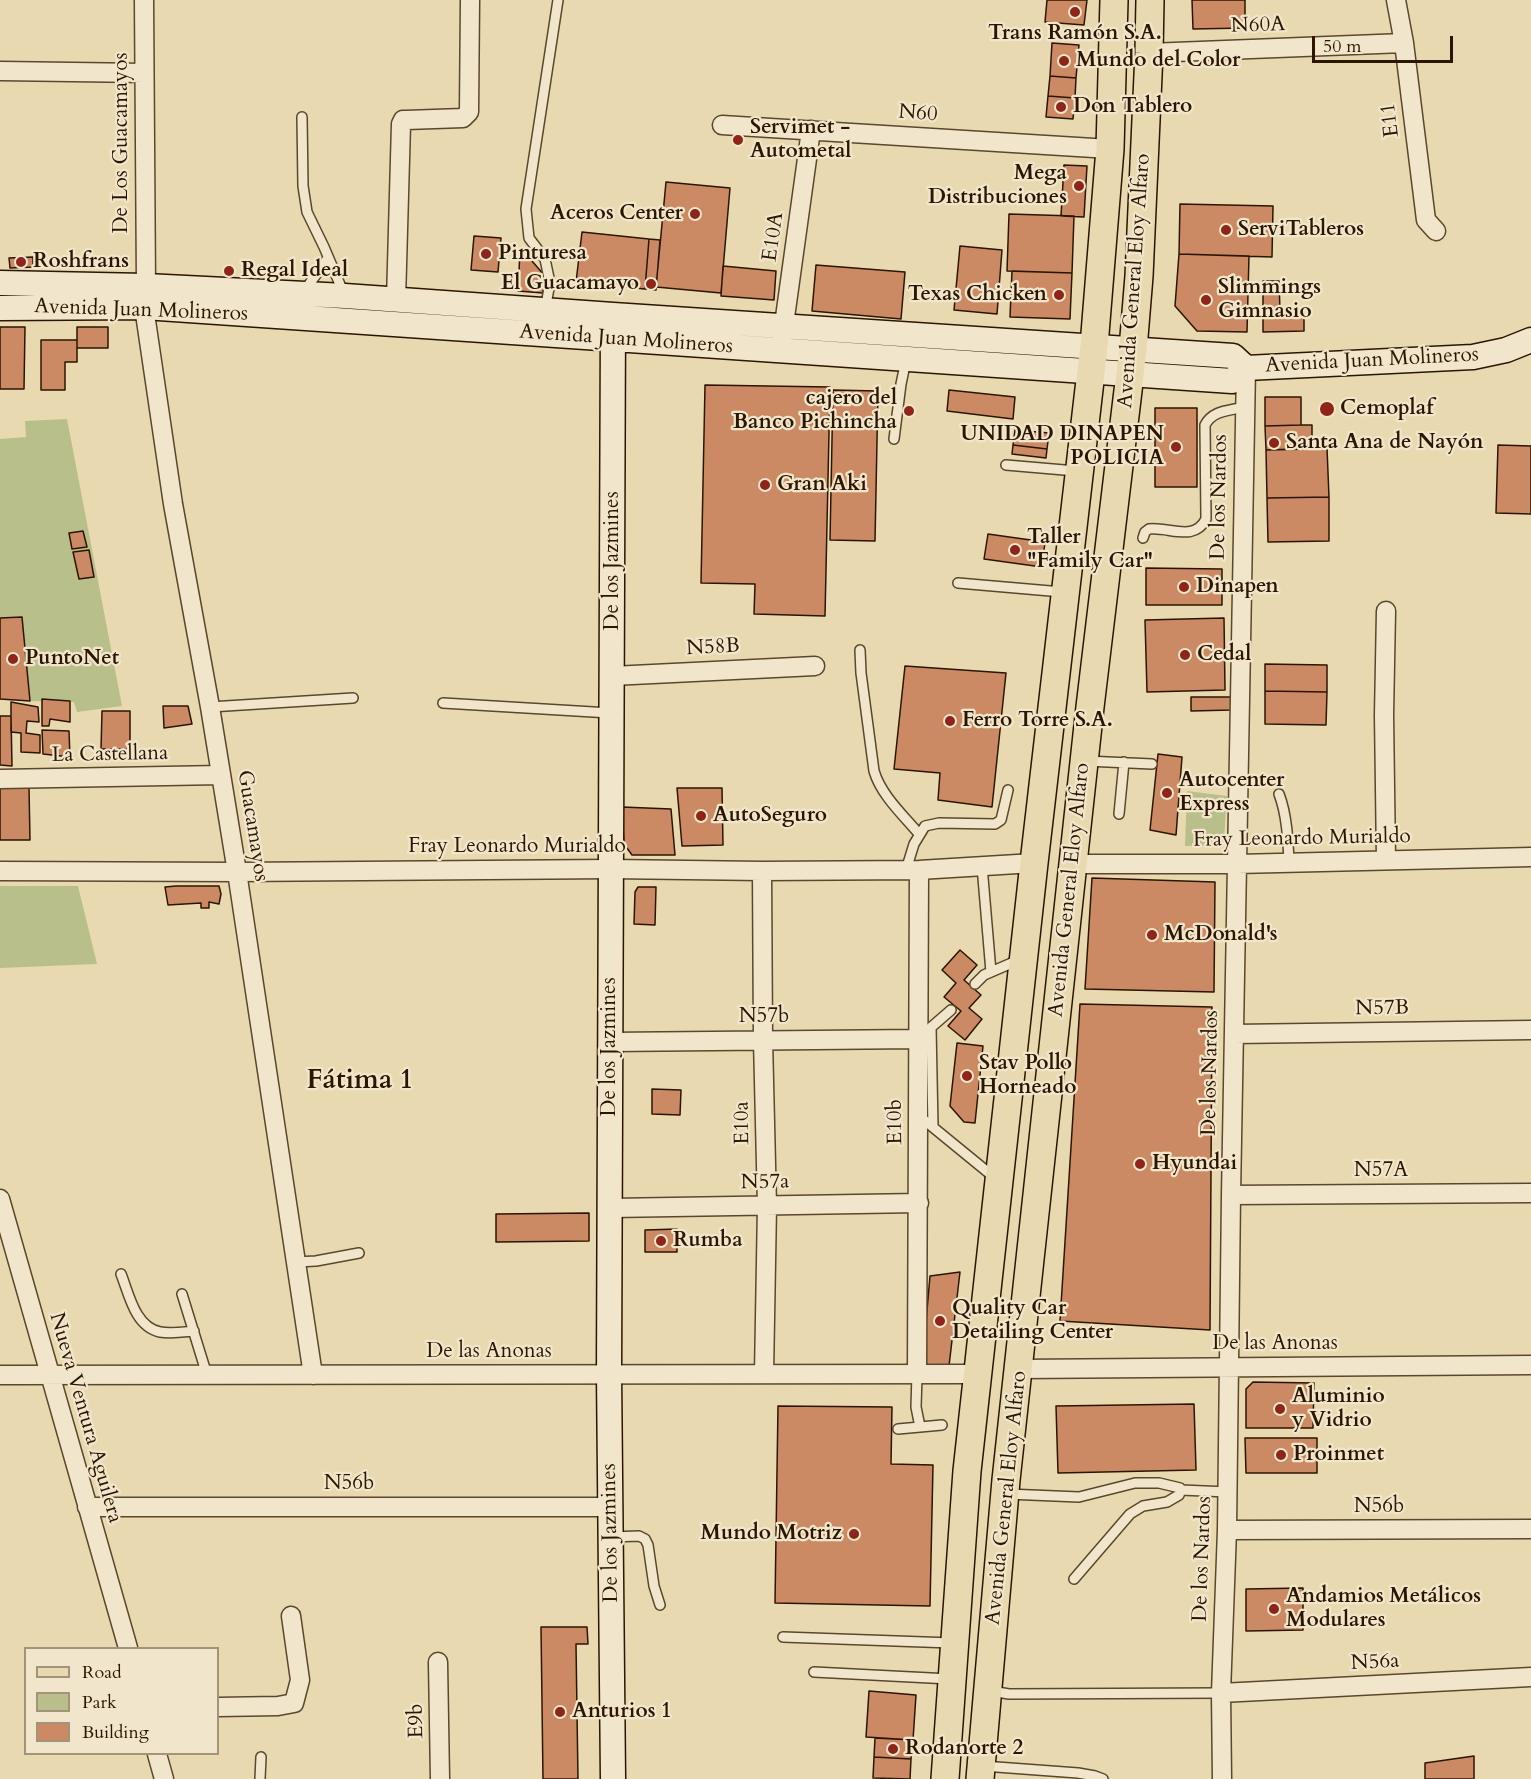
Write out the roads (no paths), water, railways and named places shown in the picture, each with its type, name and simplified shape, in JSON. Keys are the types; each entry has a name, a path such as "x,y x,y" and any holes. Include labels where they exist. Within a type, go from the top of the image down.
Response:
{"main road":[{"name":"Avenida General Eloy Alfaro","path":"945,1779 967,1471 1094,346 1110,149 1114,0"},
{"name":"Avenida General Eloy Alfaro","path":"983,1775 1005,1494 1084,760 1132,361 1139,276 1150,0"}],"street":[{"name":"De Los Guacamayos","path":"144,0 145,296"},
{"path":"396,300 401,124 403,120 463,118 468,112 470,0"},
{"name":"E11","path":"1396,0 1404,43 1426,220 1436,231"},
{"name":"N60A","path":"1149,53 1404,43"},
{"path":"0,71 144,73"},
{"name":"N60","path":"722,125 1110,149"},
{"name":"E10A","path":"781,350 812,130"},
{"name":"Avenida Juan Molineros","path":"0,283 614,339 1032,366 1090,372 1132,361"},
{"name":"Avenida Juan Molineros","path":"0,308 145,296 303,294 345,296 1094,346 1132,361 1232,381 1246,368 1473,357 1506,350 1531,340"},
{"name":"Guacamayos","path":"145,296 173,504 237,872 313,1375"},
{"name":"De los Jazmines","path":"613,315 609,1374 613,1779"},
{"name":"De los Nardos","path":"1222,1779 1221,1693 1228,1492 1246,368"},
{"path":"1386,611 1384,715 1386,860"},
{"name":"N58B","path":"612,676 815,666"},
{"name":"La Castellana","path":"0,779 221,775"},
{"name":"Fray Leonardo Murialdo","path":"1073,864 1237,864 1531,857"},
{"name":"Fray Leonardo Murialdo","path":"0,871 611,869 762,872 913,870 1034,863"},
{"name":"E10b","path":"913,870 924,1033 918,1115 917,1374"},
{"name":"E10a","path":"762,872 767,1206 764,1374"},
{"name":"N57B","path":"1234,1034 1531,1030"},
{"name":"N57b","path":"610,1042 763,1040 924,1033"},
{"name":"N57A","path":"1231,1195 1531,1193"},
{"name":"Nueva Ventura Aguilera","path":"0,1199 3,1220 128,1647"},
{"name":"N57a","path":"611,1208 919,1203"},
{"name":"De las Anonas","path":"1019,1369 1531,1365"},
{"name":"De las Anonas","path":"0,1376 978,1374"},
{"name":"N56b","path":"87,1507 611,1507"},
{"name":"N56b","path":"1227,1530 1531,1529"},
{"path":"219,1707 278,1706 294,1703 300,1680 291,1616"},
{"name":"E9b","path":"438,1662 440,1779"},
{"name":"N56a","path":"1221,1693 1531,1677"},
{"path":"157,1755 164,1779"}],"lane":[{"path":"545,310 550,283 545,259 529,238 526,209 558,0"},
{"path":"302,117 303,186 307,212 345,296"},
{"path":"303,294 328,258"},
{"path":"894,439 901,384 907,358"},
{"path":"1143,538 1145,531 1149,529 1191,532 1202,526 1206,519 1205,425 1209,417 1216,413 1244,407"},
{"path":"1006,465 1079,471"},
{"path":"958,583 1065,593"},
{"path":"860,650 861,673 876,780 919,834"},
{"path":"210,707 353,698"},
{"path":"443,703 612,713"},
{"path":"1084,760 1152,764"},
{"path":"1119,814 1124,762"},
{"path":"913,870 914,844 925,826 939,823 995,824 1000,820 1008,790"},
{"path":"1278,794 1282,802 1288,838 1289,862"},
{"path":"982,866 991,972"},
{"path":"975,984 984,975 1023,959"},
{"path":"933,1127 924,1033 951,1010"},
{"path":"918,1115 999,1181"},
{"path":"296,1262 316,1261 359,1253"},
{"path":"121,1274 136,1314 149,1328 159,1332 194,1331"},
{"path":"182,1294 207,1375"},
{"path":"917,1374 916,1407 920,1427"},
{"path":"898,1429 942,1425"},
{"path":"1005,1494 1079,1497 1135,1484 1159,1483 1178,1487 1181,1490 1228,1492"},
{"path":"1074,1579 1130,1514 1143,1506 1167,1502 1179,1495 1181,1490"},
{"path":"611,1537 639,1536 645,1539 660,1605"},
{"path":"783,1637 954,1643"},
{"path":"814,1672 952,1679"},
{"path":"989,1691 1009,1694 1221,1693"},
{"path":"260,1779 261,1757"},
{"path":"983,1775 1078,1773 1103,1779"}],"place":[{"name":"Trans Ramón S.A.","path":"1075,12"},
{"name":"Mundo del Color","path":"1064,61"},
{"name":"Don Tablero","path":"1061,107"},
{"name":"Servimet - Autometal","path":"738,140"},
{"name":"Mega Distribuciones","path":"1079,186"},
{"name":"Aceros Center","path":"695,214"},
{"name":"ServiTableros","path":"1226,230"},
{"name":"Pinturesa","path":"486,254"},
{"name":"Roshfrans","path":"21,262"},
{"name":"Regal Ideal","path":"229,271"},
{"name":"El Guacamayo","path":"651,284"},
{"name":"Texas Chicken","path":"1059,295"},
{"name":"Slimmings Gimnasio","path":"1206,300"},
{"name":"Cemoplaf","path":"1327,409"},
{"name":"cajero del Banco Pichincha","path":"909,411"},
{"name":"Santa Ana de Nayón","path":"1274,443"},
{"name":"UNIDAD DINAPEN POLICIA","path":"1176,447"},
{"name":"Gran Aki","path":"765,485"},
{"name":"Taller \"Family Car\"","path":"1015,550"},
{"name":"Dinapen","path":"1184,587"},
{"name":"Cedal","path":"1185,655"},
{"name":"PuntoNet","path":"13,659"},
{"name":"Ferro Torre S.A.","path":"950,721"},
{"name":"Autocenter Express","path":"1167,793"},
{"name":"AutoSeguro","path":"701,816"},
{"name":"McDonald's","path":"1152,935"},
{"name":"Stav Pollo Horneado","path":"967,1076"},
{"name":"Hyundai","path":"1140,1164"},
{"name":"Rumba","path":"661,1241"},
{"name":"Quality Car Detailing Center","path":"940,1321"},
{"name":"Aluminio y Vidrio","path":"1280,1409"},
{"name":"Proinmet","path":"1281,1455"},
{"name":"Mundo Motriz","path":"854,1534"},
{"name":"Andamios Metálicos Modulares","path":"1274,1609"},
{"name":"Anturios 1","path":"560,1712"},
{"name":"Rodanorte 2","path":"893,1749"}],"district":[{"name":"Fátima 1","path":"360,1082"}]}
